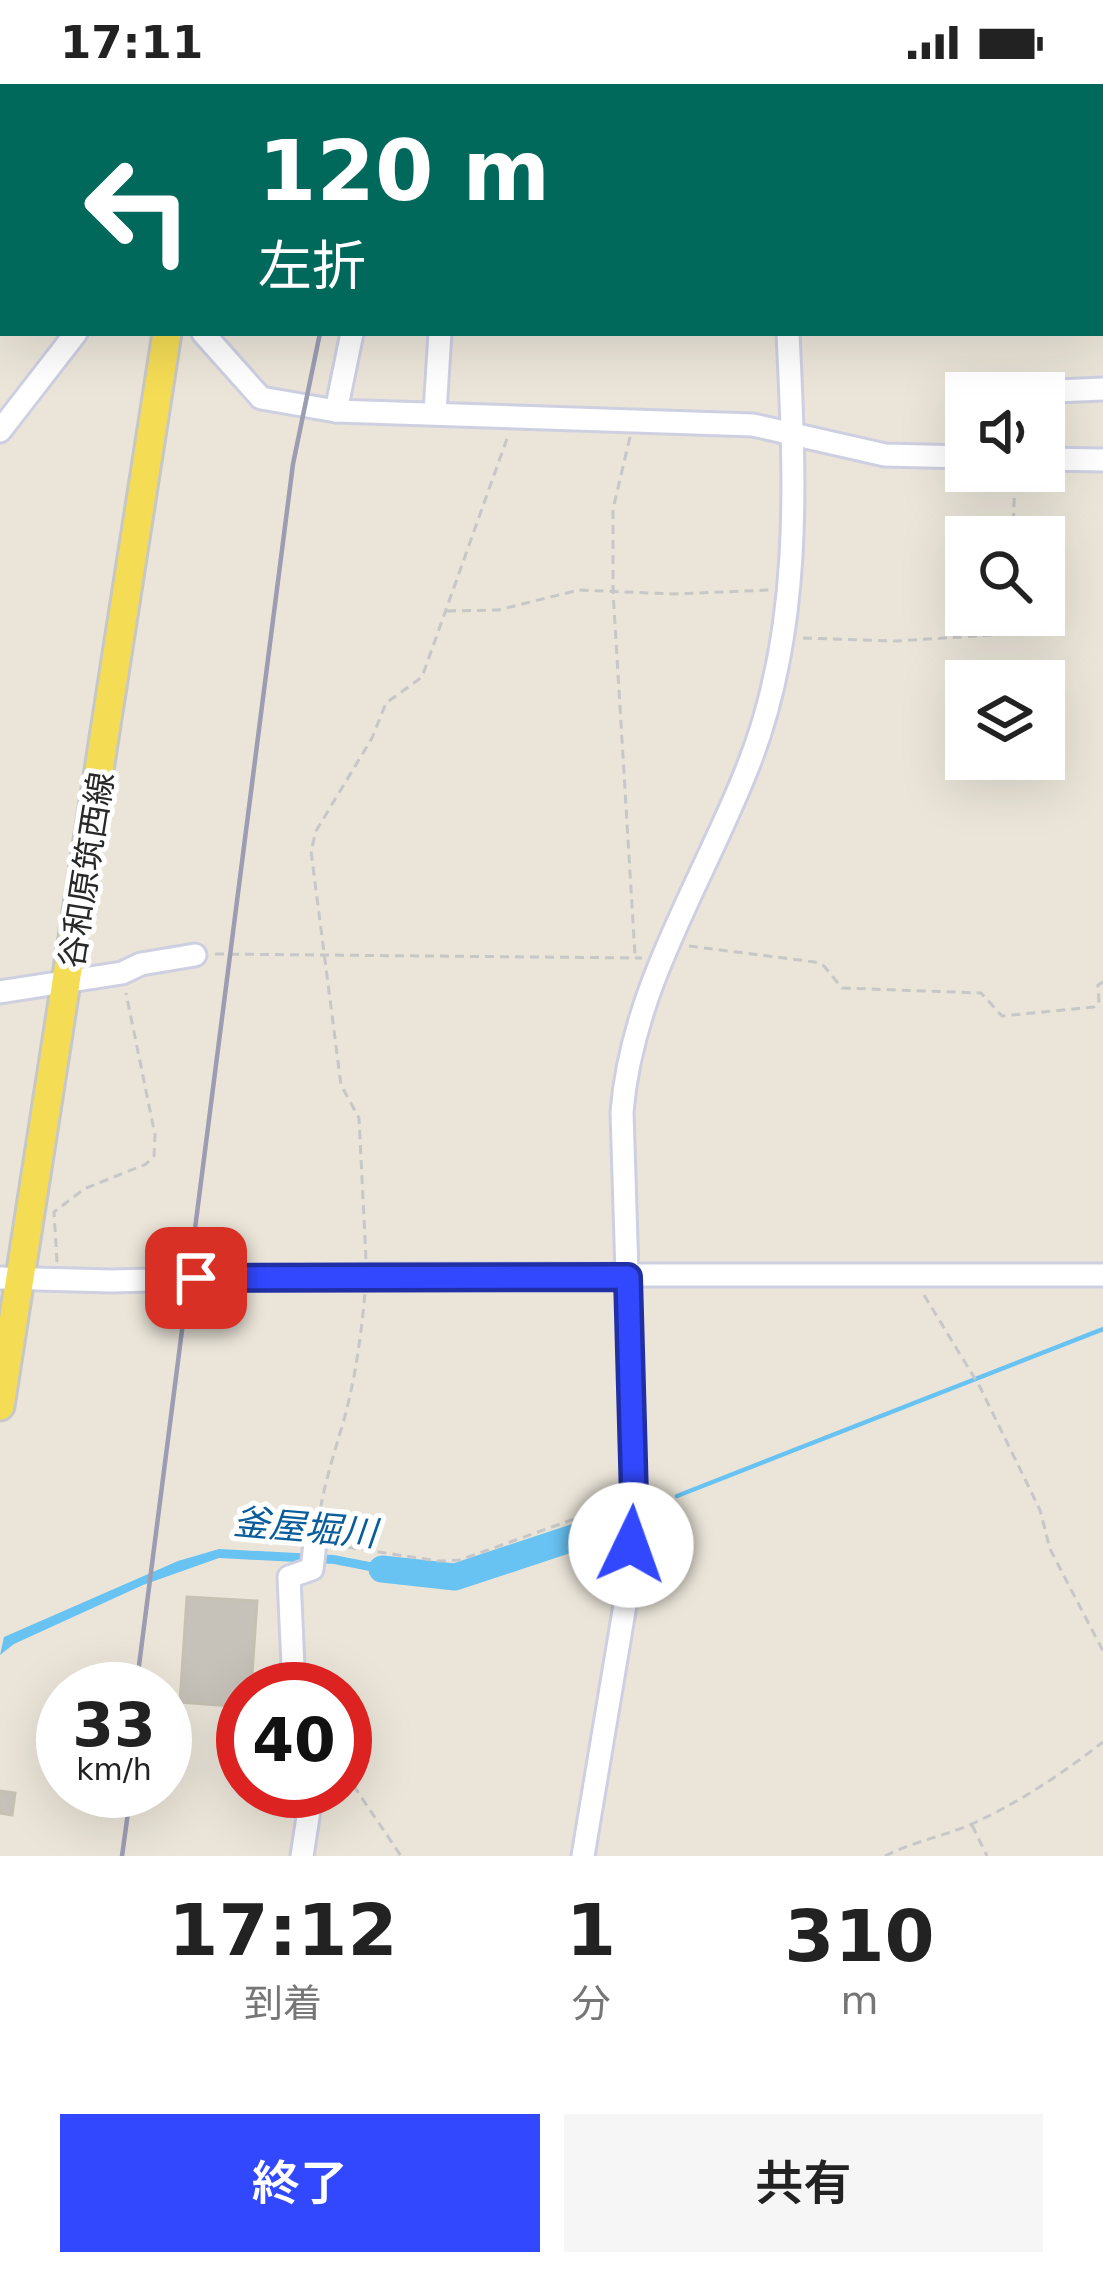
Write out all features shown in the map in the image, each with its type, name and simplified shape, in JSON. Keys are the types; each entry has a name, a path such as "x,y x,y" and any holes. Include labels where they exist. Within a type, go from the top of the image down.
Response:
{"main road":[{"name":"谷和原筑西線","path":"0,1406 10,1278 68,982 167,336"}],"street":[{"path":"0,430 74,336"},
{"path":"206,336 261,398 335,411 753,425 885,455 945,456"},
{"path":"335,411 351,336"},
{"path":"434,412 440,336"},
{"path":"584,1856 627,1593 634,1498 622,1112 626,1064 646,996 747,769 783,638 790,589 793,434 788,336"},
{"path":"1065,391 1103,389"},
{"path":"1065,459 1103,460"},
{"path":"0,992 122,973 141,964 195,955"},
{"path":"10,1278 1103,1275"},
{"path":"293,1662 289,1577 312,1569 315,1543"},
{"path":"302,1856 308,1818"}],"path":[{"path":"315,1543 324,1479 344,1421 361,1342 366,1275 359,1118 341,1085 311,851 316,831 372,738 386,703 422,677 515,415"},
{"path":"195,955 635,955 613,591 613,509 634,419"},
{"path":"445,610 476,613 561,593 790,589"},
{"path":"783,638 962,640 993,636"},
{"path":"670,940 698,949 815,962 824,965 842,988 981,993 1002,1016 1094,1006 1099,1004 1098,985 1103,982"},
{"path":"58,1281 54,1212 84,1190 146,1164 154,1156 155,1136 122,973"},
{"path":"915,1278 980,1387 1040,1510 1050,1549 1103,1652"},
{"path":"248,1540 315,1543 460,1561 634,1498"},
{"path":"885,1856 972,1824 1070,1767 1103,1742"},
{"path":"372,1812 401,1856"},
{"path":"972,1824 986,1856"}],"water":[{"path":"219,1549 334,1555 415,1571 415,1580 334,1564 219,1558 143,1585 14,1644 0,1655 4,1637 178,1561"}],"building":[{"path":"187,1597 257,1601 253,1662 216,1662 216,1705 192,1703 192,1662 183,1662"},
{"path":"0,1791 15,1793 12,1815 0,1813"}],"waterway":[{"path":"331,381 334,368"},
{"name":"釜屋堀川","path":"677,1496 1103,1329"},
{"name":"釜屋堀川","path":"382,1569 455,1577 615,1524"}],"railway":[{"path":"139,1662 293,464 319,336"},
{"path":"122,1856 127,1818"}],"route":[{"path":"196,1278 628,1277 631,1545"}]}
